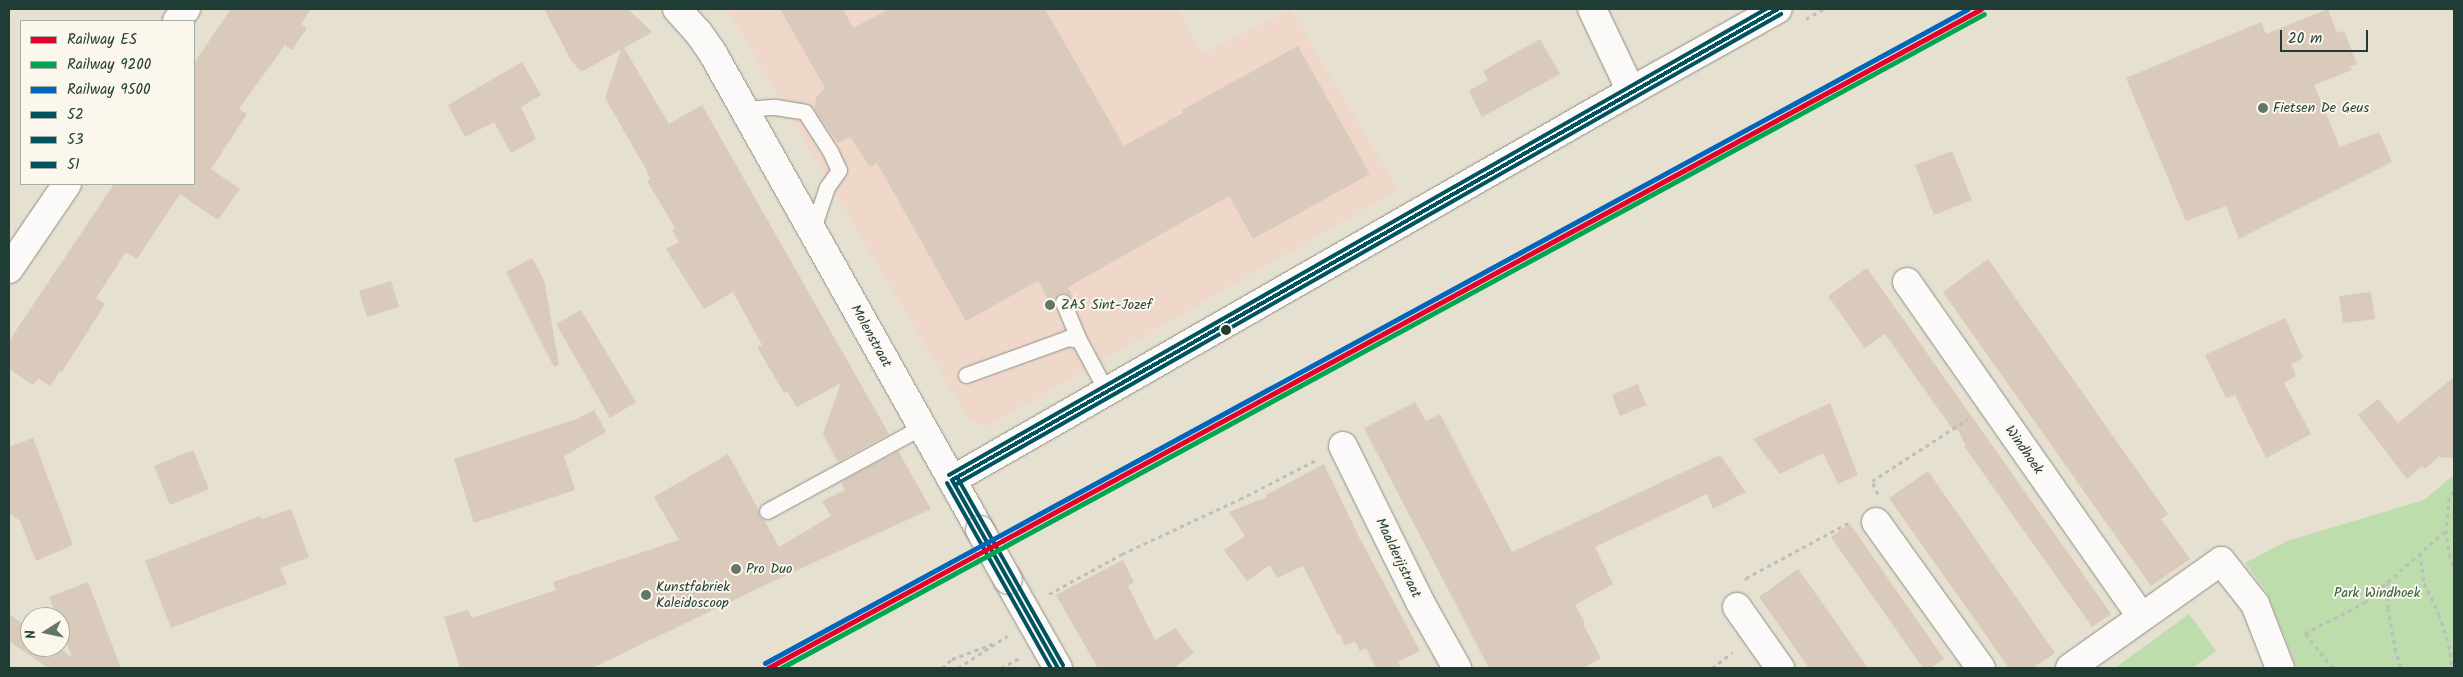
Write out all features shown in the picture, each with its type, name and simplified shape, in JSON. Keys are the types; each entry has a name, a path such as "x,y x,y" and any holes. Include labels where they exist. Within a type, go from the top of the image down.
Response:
{"street":[{"path":"178,20 186,9"},
{"name":"Molenstraat","path":"677,9 698,32 712,52 1057,668"},
{"path":"1592,9 1631,91"},
{"path":"952,480 1631,91 1778,9"},
{"path":"9,269 66,185"},
{"name":"Windhoek","path":"1907,282 2142,618"},
{"name":"Maalderijstraat","path":"1342,446 1420,602 1457,668"},
{"path":"1872,514 1981,668"},
{"path":"2070,668 2220,561 2255,604 2280,668"},
{"path":"1737,607 1780,668"}],"lane":[{"path":"744,109 775,107 805,112 830,151 839,170 827,187 812,231"},
{"path":"1063,302 1079,340 1107,392"},
{"path":"966,375 1068,338 1079,340"},
{"path":"767,511 922,427"}],"path":[{"path":"1737,607 1752,595 1746,578 1872,514 1872,481 1991,402"},
{"path":"1024,608 1122,554 1240,499 1342,446"},
{"path":"2454,491 2449,498 2446,530 2449,554 2454,572"},
{"path":"2333,668 2305,632 2364,603 2446,530"},
{"path":"2420,552 2424,583 2439,614 2449,645 2452,668"},
{"path":"2388,581 2388,608 2395,648 2402,668"},
{"path":"942,668 952,659 1000,641 958,668"},
{"path":"1712,668 1739,648"},
{"path":"1001,668 1024,656"}],"shaded area":[{"name":"ZAS Sint-Jozef","path":"727,9 1179,9 1202,54 1291,9 1398,190 986,427 969,420"}],"green space":[{"name":"Park Windhoek","path":"2454,475 2454,668 2297,668 2267,593 2245,563 2287,541 2424,500"},
{"path":"2189,614 2216,651 2192,668 2115,668"}],"building":[{"path":"231,9 311,9 301,24 307,28 292,50 285,45 239,109 247,114 211,169 240,189 218,220 180,194 137,259 126,252 96,298 105,304 62,372 60,371 50,386 38,378 33,385 9,369 9,341 113,185 195,185 195,62"},
{"path":"544,9 628,9 652,32 624,48 669,124 702,105 889,434 838,462 823,434 841,383 797,407 787,391 784,393 757,347 762,345 733,292 704,309 666,249 679,242 672,230 675,228 647,181 650,179 646,169 605,98 621,50 581,72 571,60"},
{"name":"ZAS Sint-Jozef","path":"780,9 843,9 853,28 889,9 1045,9 1124,146 1183,113 1182,110 1298,46 1370,174 1253,239 1229,196 1068,287 1073,297 1065,293 1059,294 1054,300 1053,308 1038,281 966,321 877,163 870,167 850,137 838,143 815,110 816,97 825,88"},
{"path":"2328,9 2337,33 2344,31 2357,64 2350,66 2352,70 2314,85 2340,147 2379,132 2392,162 2239,239 2226,206 2186,221 2126,78 2261,22 2266,34"},
{"path":"1540,39 1560,74 1482,117 1469,91 1488,80 1483,71"},
{"path":"522,62 541,95 521,107 536,139 511,153 494,122 465,137 448,105"},
{"path":"1952,151 1972,200 1934,215 1915,165"},
{"path":"532,258 544,280 559,365 554,367 506,272"},
{"path":"1988,259 2168,514 2161,519 2190,559 2151,586 1943,292"},
{"path":"1867,268 2111,614 2092,627 1964,446 1966,445 1957,429 1954,431 1885,334 1865,348 1828,296"},
{"path":"391,281 399,307 367,317 359,291"},
{"path":"2371,292 2375,319 2343,323 2339,296"},
{"path":"581,310 636,402 610,418 556,324"},
{"path":"2285,318 2303,358 2291,364 2296,376 2284,383 2311,434 2266,458 2235,395 2226,398 2205,355"},
{"path":"2454,377 2454,458 2438,457 2425,469 2422,466 2407,479 2358,415 2378,399 2398,423"},
{"path":"1638,384 1646,405 1620,416 1612,395"},
{"path":"1415,402 1426,421 1440,414 1512,552 1720,455 1746,492 1713,509 1707,494 1595,547 1613,584 1575,605 1601,658 1583,668 1489,668 1364,428"},
{"path":"1830,403 1858,475 1838,484 1823,453 1780,474 1753,439"},
{"path":"594,410 606,432 564,456 575,490 474,523 454,459 577,419"},
{"path":"33,438 73,545 36,561 20,521 9,513 9,447"},
{"path":"193,450 209,489 170,505 154,466"},
{"path":"898,451 931,509 782,577 592,668 460,668 444,617 468,610 472,618 556,590 553,582 679,540 654,497 728,454 758,509 759,516 764,520 779,547 831,516 822,501 845,490 841,483"},
{"path":"1324,464 1358,535 1420,651 1398,662 1401,668 1376,668 1366,648 1360,651 1355,641 1345,646 1303,566 1277,578 1270,565 1247,581 1224,550 1245,536 1229,512 1267,497 1266,495"},
{"path":"1928,471 2055,653 2033,668 2009,668 1889,498"},
{"path":"291,509 309,557 280,568 287,584 171,628 145,561 260,516 262,519"},
{"path":"1850,524 1944,659 1930,668 1923,668 1831,537"},
{"path":"1123,560 1134,582 1128,586 1155,640 1175,628 1194,653 1174,668 1098,668 1056,595"},
{"path":"1798,569 1868,668 1809,668 1759,597"},
{"path":"88,582 121,668 48,668 32,657 72,657 70,652 70,607 53,607 49,597"},
{"path":"9,614 20,622 20,649 9,641"}],"rail line":[{"name":"9500","path":"765,663 1968,9"},
{"name":"ES","path":"768,668 1981,9"},
{"name":"9200","path":"781,668 1984,14"}],"transit line":[{"name":"51","path":"949,475 1766,9"},
{"name":"52","path":"952,480 1778,9"},
{"name":"53","path":"955,485 1781,14"},
{"name":"51","path":"957,477 1063,665"},
{"name":"52","path":"952,480 1058,668"},
{"name":"53","path":"947,483 1051,668"}],"place":[{"name":"Fietsen De Geus","path":"2263,108"},
{"name":"ZAS Sint-Jozef","path":"1050,305"},
{"name":"Pro Duo","path":"736,569"},
{"name":"Kunstfabriek Kaleidoscoop","path":"646,595"}]}
